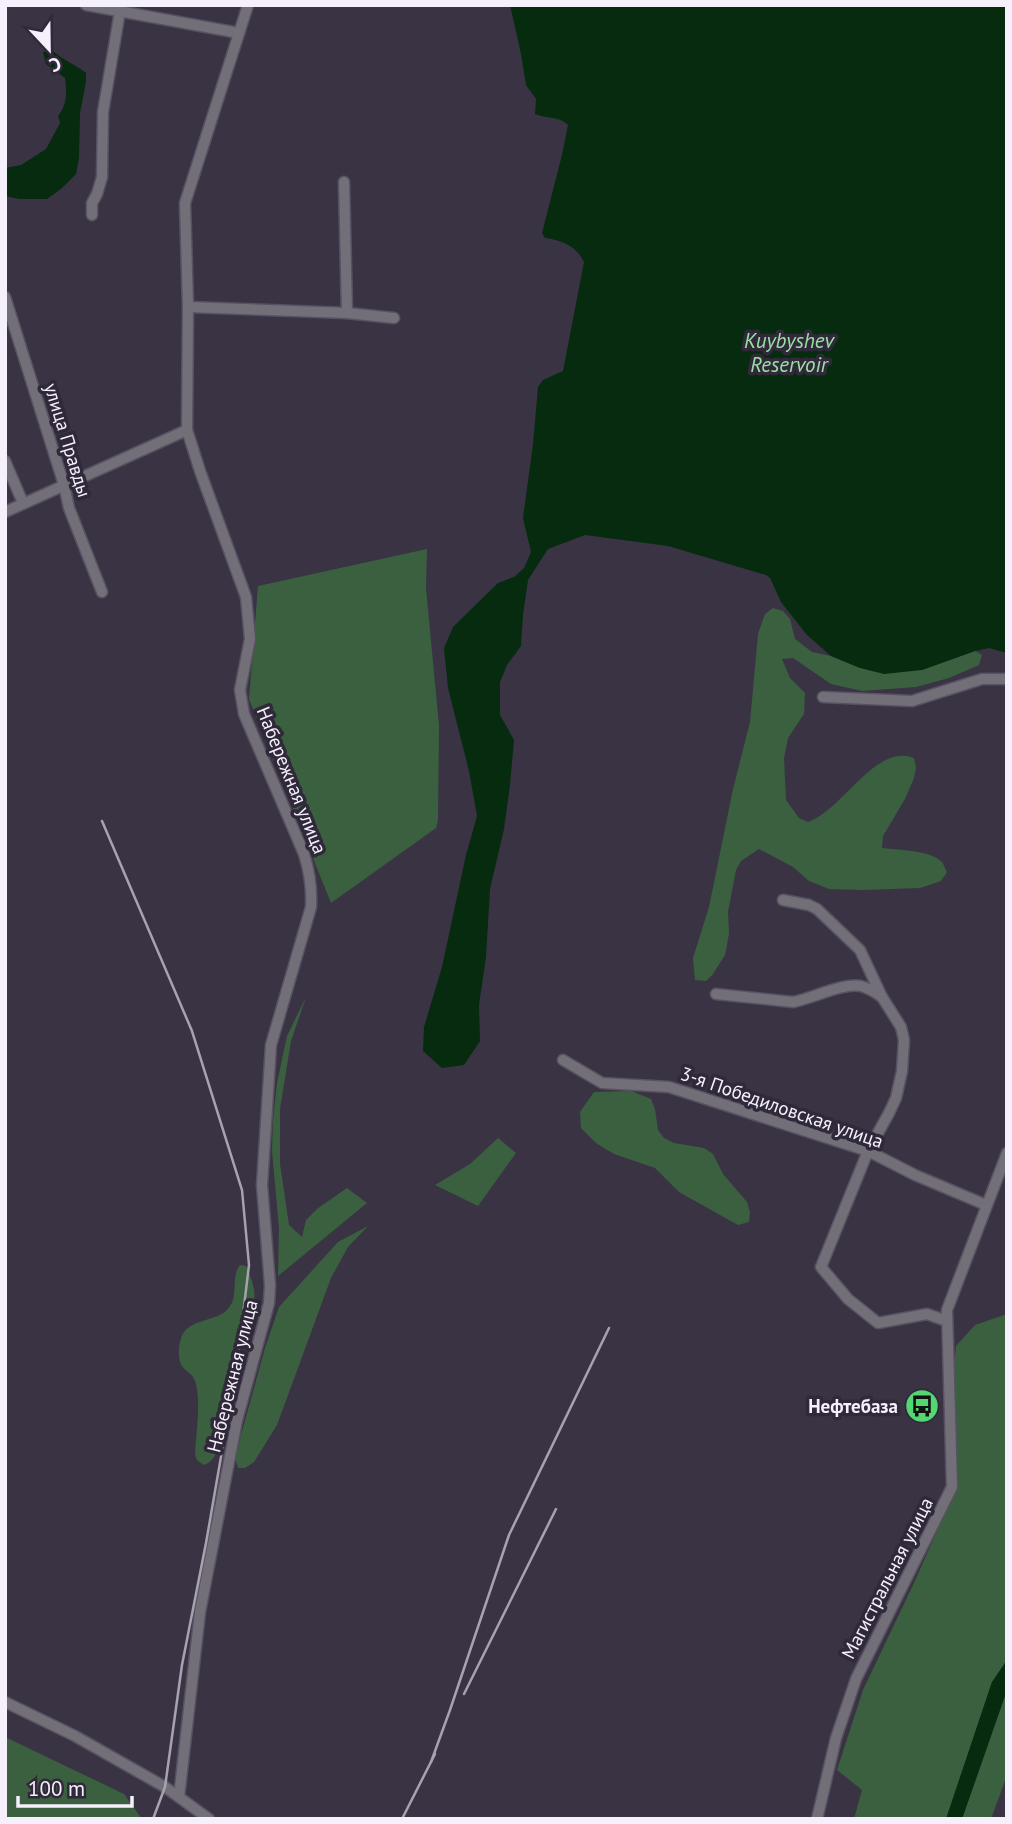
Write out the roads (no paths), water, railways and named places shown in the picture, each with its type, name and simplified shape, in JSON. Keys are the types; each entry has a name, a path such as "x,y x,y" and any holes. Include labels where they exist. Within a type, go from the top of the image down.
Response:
{"street":[{"path":"86,5 239,33"},
{"name":"Набережная улица","path":"179,1797 200,1612 237,1420 269,1304 270,1285 262,1185 271,1045 311,907 312,888 304,854 244,714 240,690 250,639 246,597 187,430 185,203 248,5"},
{"path":"92,215 92,203 103,177 103,112 120,11"},
{"path":"344,182 347,313"},
{"name":"улица Правды","path":"5,297 69,508 102,592"},
{"path":"188,307 347,313 394,318"},
{"path":"5,512 187,430"},
{"path":"5,461 23,503"},
{"path":"823,697 912,701 982,679 1007,679"},
{"path":"783,900 817,909 850,940 866,960 903,1033 902,1071 896,1098 868,1151 821,1268 848,1299 878,1323 927,1314 947,1321"},
{"path":"716,994 793,1002 848,986 860,986 883,997"},
{"name":"3-я Победиловская улица","path":"563,1060 601,1083 669,1087 868,1151 915,1175 986,1205"},
{"name":"Магистральная улица","path":"817,1819 836,1738 856,1679 952,1487 947,1310 1007,1153"},
{"path":"5,1702 75,1736 179,1797 209,1819"}],"water":[{"name":"Kuybyshev Reservoir","path":"510,5 1007,5 1007,653 989,648 922,670 884,674 831,656 807,635 781,602 766,575 668,546 585,535 548,549 528,580 521,646 507,665 500,682 500,715 514,740 504,829 490,889 486,957 479,1005 480,1041 464,1065 442,1068 423,1051 424,1027 442,967 477,816 469,771 448,688 444,648 453,627 498,583 514,577 524,568 531,552 523,518 538,387 543,380 563,371 584,262 573,248 563,242 545,238 542,233 568,125 561,120 535,114 536,99 526,85"},
{"path":"52,50 86,73 76,174 47,199 5,196 5,168 21,165 46,149 60,123 58,116 65,103 66,83 65,78 46,64 43,52"},
{"path":"1007,1660 1007,1690 962,1819 946,1819 992,1682"}],"railway":[{"path":"102,821 192,1031 242,1190 249,1265 237,1365 182,1665 165,1787 153,1819"},
{"path":"431,1762 509,1535 609,1328"},
{"path":"464,1694 556,1509"},
{"path":"402,1819 435,1754"}],"place":[{"name":"Нефтебаза","path":"922,1406"}]}
